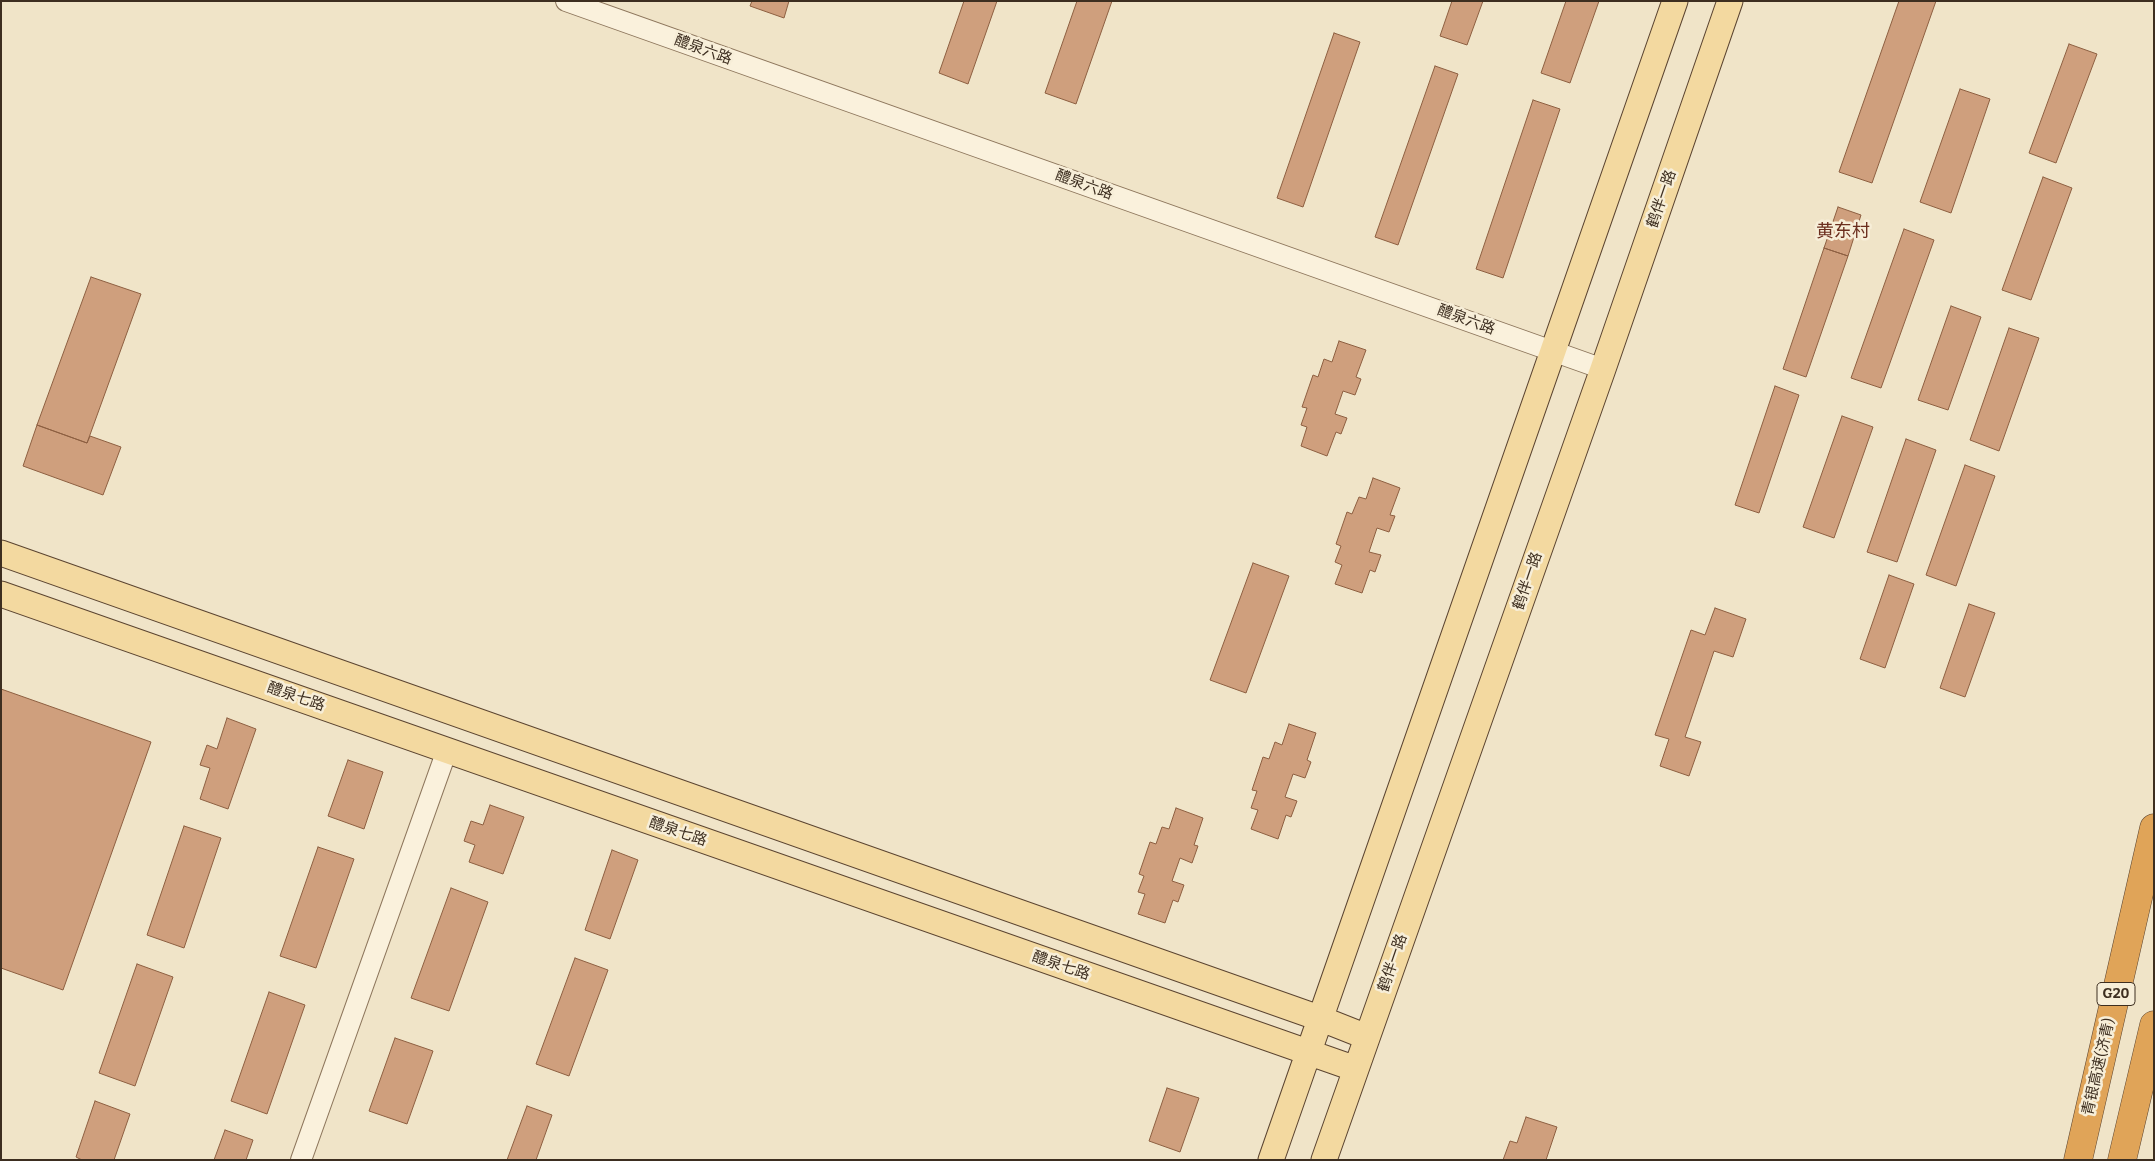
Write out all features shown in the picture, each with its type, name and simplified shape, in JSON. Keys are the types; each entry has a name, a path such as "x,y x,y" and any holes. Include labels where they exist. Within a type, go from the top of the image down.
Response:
{"highway":[{"name":"青银高速(济青)","path":"2078,1160 2154,828"},
{"path":"2122,1160 2154,1025"}],"main road":[{"path":"1271,1160 1675,1"},
{"name":"鹤伴一路","path":"1324,1160 1730,1"},
{"path":"1,553 1319,1018 1367,1037"},
{"name":"醴泉七路","path":"1,594 1356,1069"}],"street":[{"name":"醴泉六路","path":"566,1 1603,368"},
{"path":"301,1160 446,750"}],"building":[{"path":"752,1 789,1 784,18 750,6"},
{"path":"964,1 997,1 968,84 939,73"},
{"path":"1077,1 1112,1 1076,104 1045,93"},
{"path":"1452,1 1483,1 1467,45 1440,36"},
{"path":"1566,1 1599,1 1570,83 1541,73"},
{"path":"1899,1 1936,1 1872,183 1839,172"},
{"path":"1334,33 1360,42 1303,207 1277,198"},
{"path":"2069,44 2097,54 2056,163 2029,153"},
{"path":"1435,66 1458,74 1398,245 1375,237"},
{"path":"1960,89 1990,99 1951,213 1920,202"},
{"path":"1533,100 1560,109 1503,278 1476,269"},
{"path":"2043,177 2072,188 2031,300 2002,290"},
{"path":"1838,207 1861,215 1848,256 1824,248"},
{"path":"1904,229 1934,240 1881,388 1851,378"},
{"path":"1824,248 1848,256 1806,377 1783,369"},
{"path":"91,277 141,294 87,443 37,425"},
{"path":"1951,306 1981,317 1948,410 1918,400"},
{"path":"2009,328 2039,338 1999,451 1970,440"},
{"path":"1339,341 1366,350 1356,377 1361,379 1355,395 1343,391 1335,414 1347,418 1341,434 1336,432 1327,456 1301,446 1307,427 1301,425 1307,408 1302,407 1313,375 1318,377 1324,359 1332,362"},
{"path":"1775,386 1799,395 1759,513 1735,505"},
{"path":"1842,416 1873,427 1834,538 1803,527"},
{"path":"37,425 87,443 90,436 121,447 103,495 23,466"},
{"path":"1906,439 1936,450 1897,562 1867,552"},
{"path":"1965,465 1995,476 1956,586 1926,575"},
{"path":"1373,478 1400,488 1390,515 1395,516 1389,532 1377,528 1369,552 1381,555 1375,572 1370,570 1362,593 1335,584 1342,565 1335,562 1341,546 1336,544 1347,512 1352,514 1359,497 1366,499"},
{"path":"1253,563 1289,576 1246,693 1210,680"},
{"path":"1889,575 1914,584 1885,668 1860,659"},
{"path":"1969,604 1995,613 1965,697 1940,688"},
{"path":"1715,608 1746,619 1733,657 1714,651 1685,737 1701,742 1689,776 1660,766 1669,739 1655,735 1691,630 1705,635"},
{"path":"1,689 151,742 63,990 1,968"},
{"path":"227,718 256,729 228,809 200,799 210,768 200,765 207,745 217,749"},
{"path":"1289,724 1316,733 1307,760 1311,762 1305,778 1293,774 1285,797 1297,801 1291,817 1286,815 1278,839 1251,829 1258,810 1251,808 1257,791 1252,790 1263,757 1269,759 1275,742 1282,745"},
{"path":"348,760 383,772 364,829 328,816"},
{"path":"490,805 524,817 503,874 469,862 475,845 464,841 471,821 483,825"},
{"path":"1176,808 1203,818 1194,845 1198,846 1192,863 1180,858 1172,881 1184,885 1178,902 1173,900 1165,923 1138,914 1145,894 1138,892 1144,876 1139,874 1150,842 1156,844 1162,827 1169,829"},
{"path":"184,826 221,838 184,948 147,935"},
{"path":"318,847 354,859 316,968 280,956"},
{"path":"612,850 638,860 610,939 585,930"},
{"path":"451,888 488,902 449,1011 411,998"},
{"path":"575,958 608,970 569,1076 536,1064"},
{"path":"137,964 173,977 135,1086 99,1073"},
{"path":"269,992 305,1005 267,1114 231,1101"},
{"path":"395,1038 433,1051 407,1124 369,1111"},
{"path":"1167,1088 1199,1098 1180,1152 1149,1141"},
{"path":"95,1101 130,1114 114,1160 82,1160 76,1157"},
{"path":"527,1106 552,1115 536,1160 507,1160"},
{"path":"1526,1117 1557,1127 1546,1160 1503,1160 1510,1141 1517,1143"},
{"path":"225,1130 253,1140 246,1160 214,1160"}],"district":[{"name":"黄东村","path":"1843,232"}]}
